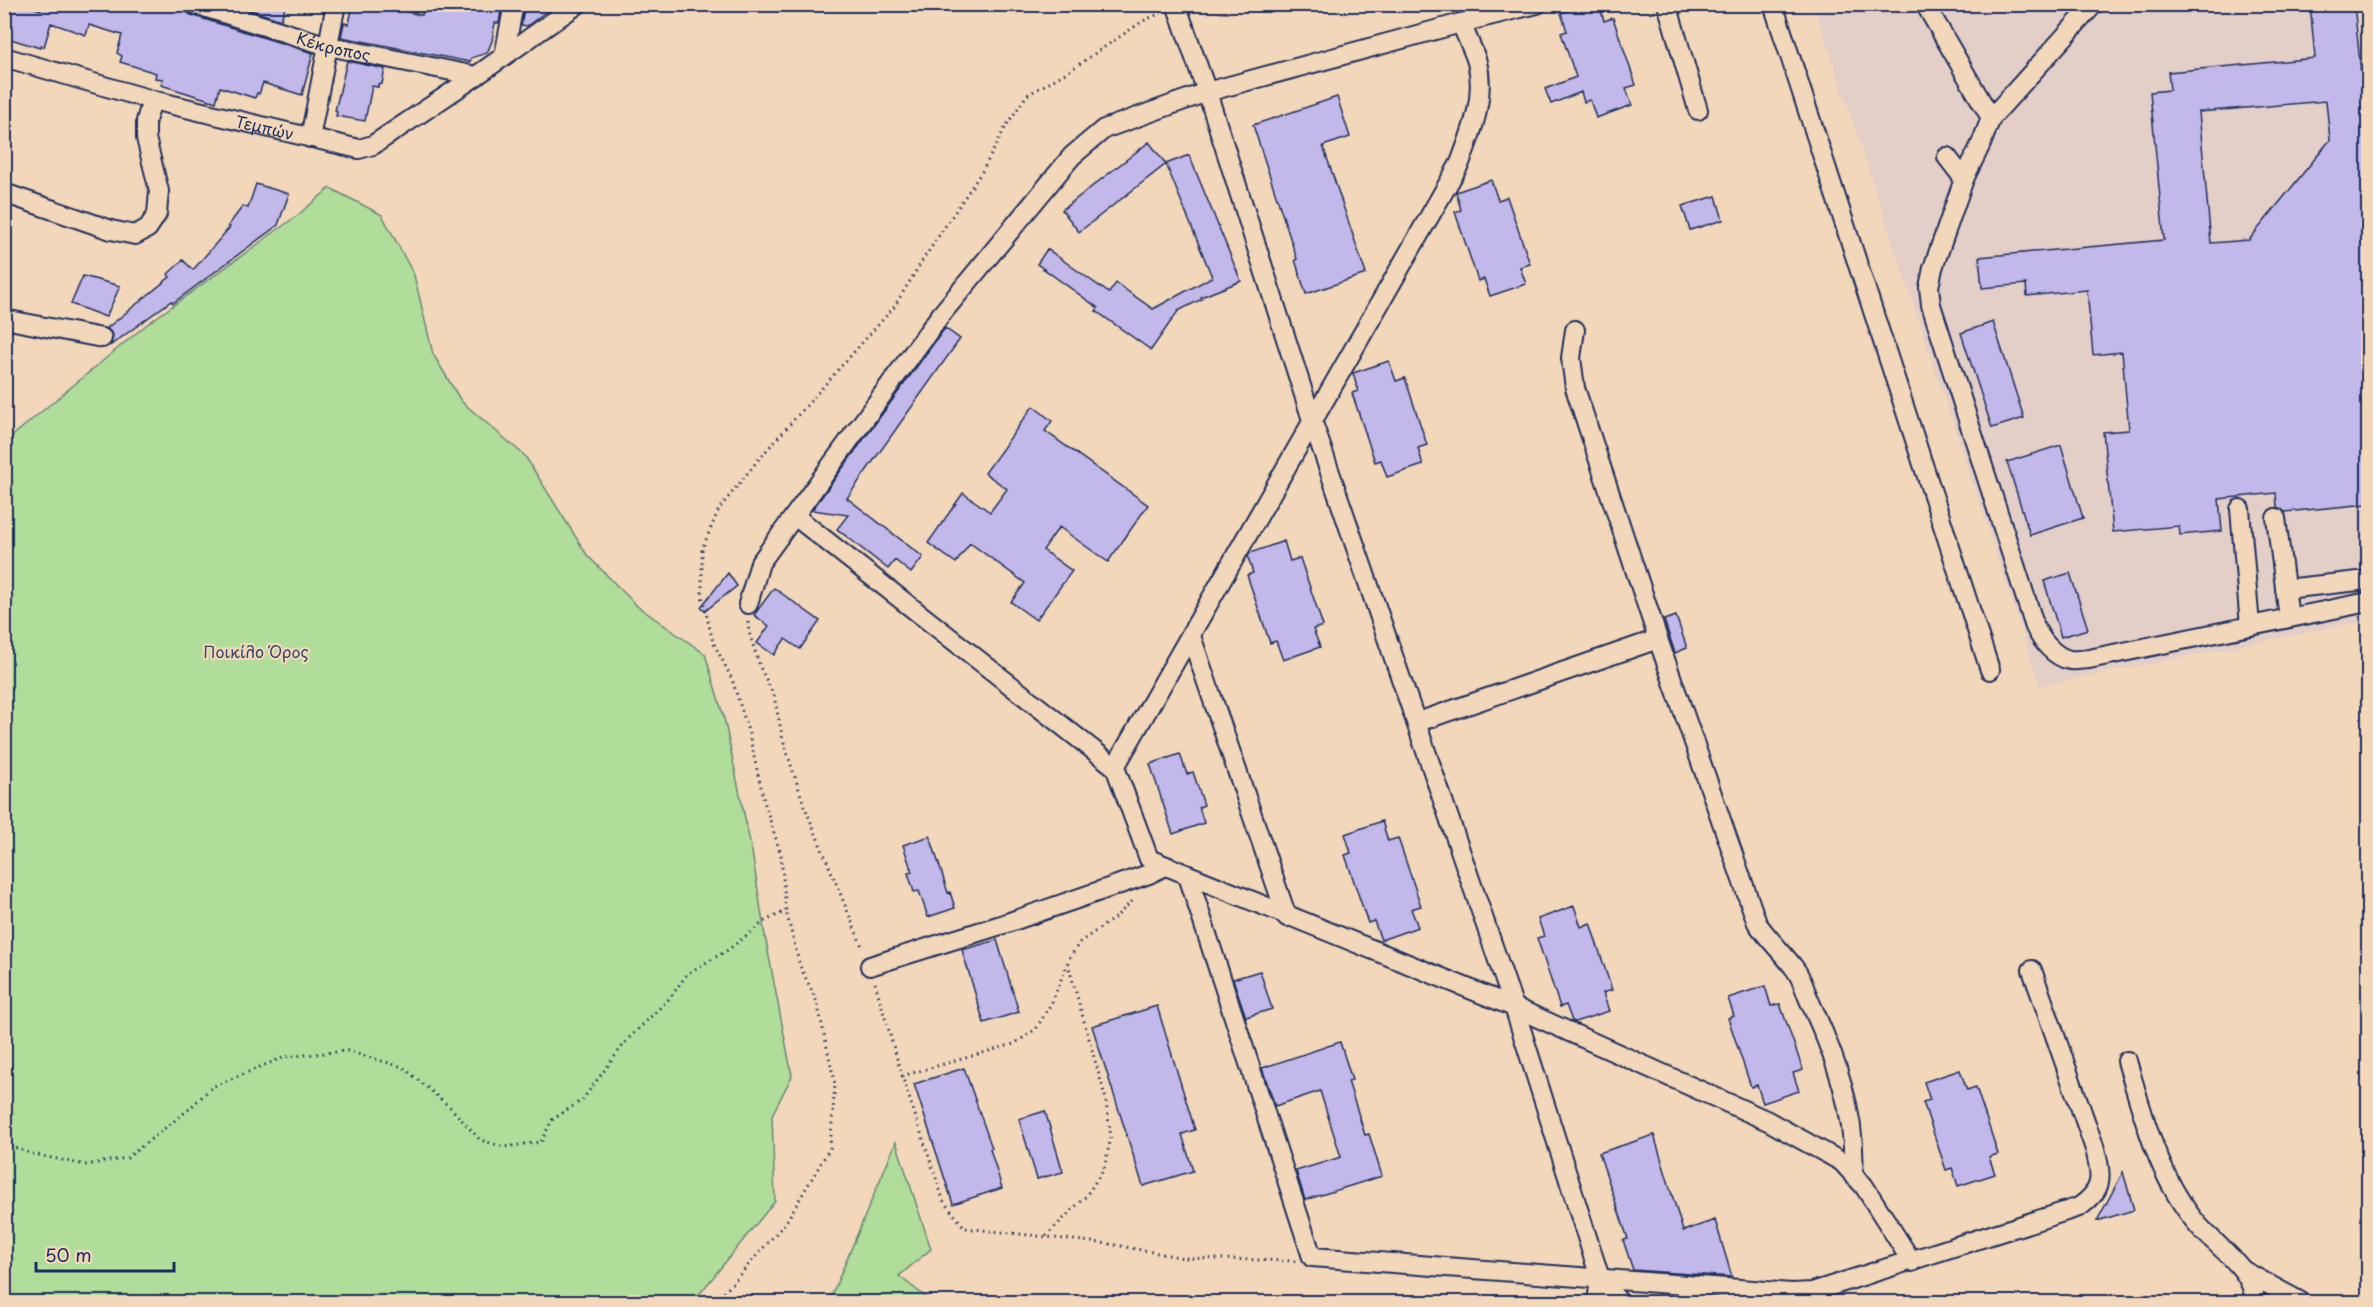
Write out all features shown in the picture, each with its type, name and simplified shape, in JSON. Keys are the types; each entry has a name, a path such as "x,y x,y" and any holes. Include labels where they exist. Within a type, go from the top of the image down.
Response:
{"street":[{"name":"Κέκροπος","path":"194,4 328,46 476,76"},
{"path":"310,138 336,4"},
{"path":"504,56 514,4"},
{"name":"Τεμπών","path":"4,57 152,100 359,149 373,145 578,4"},
{"path":"748,604 760,563 796,517 939,317 1072,156 1104,129 1207,92 1537,4"},
{"path":"1667,4 1698,110"},
{"path":"1773,4 1990,670"},
{"path":"1925,4 1991,118"},
{"path":"2094,4 1991,118 1982,144 1964,179 1933,268 1929,287 1931,305 2035,627 2041,639 2051,650 2069,660 2090,659 2368,602"},
{"path":"1177,5 1313,423 1418,722 1514,1007 1600,1278 1619,1302"},
{"path":"1115,767 1460,163 1477,116 1479,86 1477,63 1461,23"},
{"path":"4,193 111,230 135,235 148,228 157,214 159,191 147,138 146,121 152,100"},
{"path":"1947,157 1964,179"},
{"path":"4,319 102,338"},
{"path":"1575,330 1571,358 1575,388 1658,639 1757,922 1771,943 1796,970 1823,1029 1849,1107 1855,1148 1853,1174"},
{"path":"2240,509 2250,626"},
{"path":"796,517 1115,767 1149,859 1514,1007 1768,1121 1842,1162 1864,1186 1912,1262"},
{"path":"2276,518 2289,618"},
{"path":"2285,589 2368,580"},
{"path":"1191,636 1287,916"},
{"path":"1418,722 1658,639"},
{"path":"870,966 1004,924 1149,874 1166,866"},
{"path":"1188,876 1312,1257 1792,1293 1831,1288 2079,1208 2092,1198 2100,1183 2100,1169 2032,970"},
{"path":"2127,1061 2147,1127 2169,1183 2199,1226 2243,1270 2251,1283 2255,1302"},
{"path":"2243,1270 2301,1302"},
{"path":"1597,1302 1600,1278"}],"path":[{"path":"748,604 749,632 760,666 774,696 783,740 804,805 870,966 902,1076 944,1202 965,1228 1110,1244 1184,1258 1301,1261 1312,1257"},
{"path":"902,1076 1014,1044 1036,1029 1052,1002 1068,962 1080,942 1116,917 1142,891 1149,874"},
{"path":"4,1144 33,1154 85,1165 127,1158 188,1110 212,1087 284,1057 347,1051 403,1067 451,1108 480,1140 504,1147 541,1142 552,1120 582,1100 628,1039 669,999 688,973 728,950 765,921 786,911 800,966 818,1002 835,1084 830,1148 786,1222 716,1302"},
{"path":"1046,1236 1086,1196 1104,1169 1112,1137 1105,1096 1068,962"}],"shaded area":[{"path":"1814,5 2368,5 2368,620 2040,686"}],"green space":[{"name":"Ποικίλο Όρος","path":"330,188 382,215 414,275 433,354 461,401 525,456 587,555 637,606 705,654 724,718 752,852 765,936 792,1076 772,1115 775,1201 693,1302 5,1302 5,442 146,325 298,215"},
{"path":"896,1142 931,1249 899,1276 932,1302 833,1302 831,1297"}],"building":[{"path":"4,4 23,4 41,10 43,4 183,4 185,11 191,15 313,53 302,95 263,83 255,98 220,87 216,102 161,85 163,79 155,78 156,73 120,62 122,56 117,53 122,35 89,25 86,35 51,23 44,47 41,45 40,48 4,37"},
{"path":"233,4 286,4 281,20"},
{"path":"353,4 369,4 422,15 424,4 502,4 499,23 495,23 487,53 471,58 470,62 341,37 344,23 349,24"},
{"path":"525,4 556,4 527,26 521,25"},
{"path":"1588,4 1599,4 1604,21 1613,18 1636,85 1626,88 1632,105 1596,118 1590,100 1584,102 1581,92 1551,104 1545,89 1576,77 1561,33 1567,31 1561,13"},
{"path":"2310,4 2354,4 2361,73 2368,73 2368,504 2285,512 2277,507 2276,493 2219,499 2222,531 2180,535 2179,526 2113,532 2103,432 2129,430 2122,352 2093,355 2087,290 2027,296 2026,284 1982,288 1979,257 2164,240 2150,92 2170,90 2168,72 2315,58","holes":["2326,101 2330,140 2249,240 2211,243 2199,112"]},
{"path":"347,61 385,69 382,84 378,84 378,87 372,86 365,121 336,116 335,111"},
{"path":"1337,97 1350,137 1323,146 1366,274 1306,294 1295,260 1297,259 1253,125"},
{"path":"1149,142 1166,164 1079,232 1062,210"},
{"path":"1189,155 1241,281 1201,297 1202,299 1178,311 1151,350 1096,311 1098,308 1037,264 1047,249 1109,293 1116,283 1153,309 1212,277 1166,164"},
{"path":"1491,180 1498,200 1507,197 1530,264 1520,267 1526,284 1490,296 1484,279 1478,281 1455,212 1461,210 1456,192"},
{"path":"256,184 289,194 278,225 173,303 171,301 111,345 113,335 107,328 170,277 168,274 183,260 193,270 230,227 228,226 243,206 248,208"},
{"path":"1716,196 1723,220 1690,230 1682,206"},
{"path":"83,276 120,286 106,317 71,304"},
{"path":"1993,322 2024,418 1992,428 1961,333"},
{"path":"945,328 960,339 847,498 923,557 911,573 895,560 888,569 837,529 848,515 812,510"},
{"path":"1389,361 1396,381 1405,378 1427,445 1418,448 1423,465 1387,477 1381,460 1375,462 1352,393 1358,391 1353,373"},
{"path":"1033,406 1052,421 1045,431 1148,505 1108,562 1059,527 1043,550 1072,571 1036,620 1011,602 1025,583 970,543 956,563 928,543 963,493 990,512 1007,489 985,473"},
{"path":"2061,445 2083,518 2030,535 2007,462"},
{"path":"1284,541 1290,561 1300,558 1323,626 1313,629 1320,647 1283,660 1276,641 1270,643 1247,575 1253,573 1248,557 1250,553"},
{"path":"728,573 737,586 705,611 701,607"},
{"path":"2070,573 2088,629 2061,637 2044,581"},
{"path":"774,588 820,621 800,649 785,639 774,655 757,643 769,626 754,615"},
{"path":"1676,616 1687,648 1675,653 1664,620"},
{"path":"1180,754 1187,774 1193,772 1204,805 1199,807 1204,823 1173,834 1150,764"},
{"path":"1382,821 1388,841 1398,838 1421,906 1411,909 1418,927 1381,940 1374,921 1368,923 1345,855 1351,853 1345,834"},
{"path":"930,836 955,908 928,917 919,891 914,892 908,873 912,872 903,845"},
{"path":"1574,906 1581,927 1590,923 1612,990 1603,993 1609,1011 1575,1022 1572,1021 1566,1005 1560,1007 1537,938 1544,936 1538,919"},
{"path":"997,940 1019,1012 984,1023 962,950"},
{"path":"1260,971 1272,1009 1246,1017 1233,979"},
{"path":"1765,986 1771,1006 1780,1004 1803,1070 1793,1073 1799,1091 1763,1103 1757,1085 1751,1087 1728,1018 1734,1016 1728,998"},
{"path":"1157,1006 1195,1130 1182,1134 1193,1171 1143,1186 1092,1026"},
{"path":"1340,1042 1352,1080 1348,1081 1365,1135 1369,1134 1382,1176 1305,1200 1296,1171 1341,1157 1320,1091 1275,1106 1262,1068"},
{"path":"964,1068 992,1148 990,1149 1002,1188 953,1204 914,1084"},
{"path":"1960,1070 1967,1090 1976,1087 1998,1154 1989,1157 1995,1174 1958,1186 1952,1168 1946,1170 1923,1102 1930,1100 1924,1082"},
{"path":"1045,1111 1063,1172 1037,1179 1019,1119"},
{"path":"1654,1135 1683,1231 1715,1220 1732,1277 1633,1270 1623,1240 1628,1239 1599,1153"},
{"path":"2123,1172 2134,1210 2097,1221"}]}
